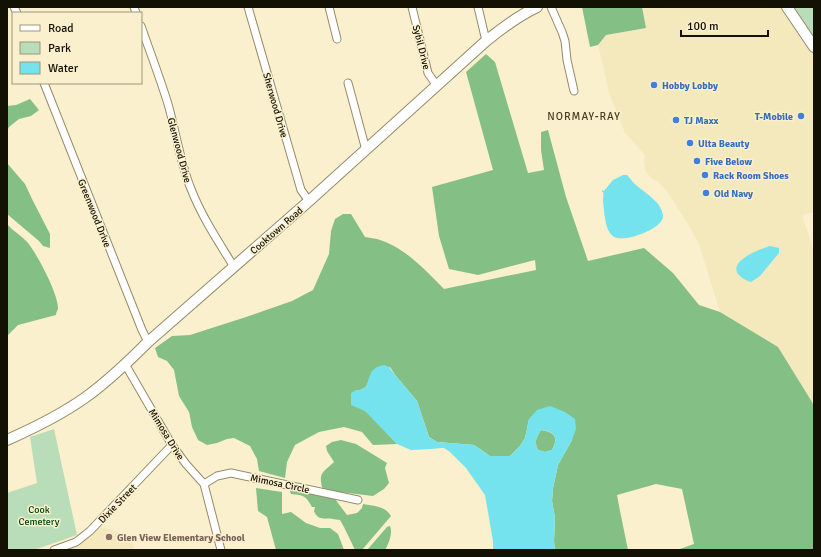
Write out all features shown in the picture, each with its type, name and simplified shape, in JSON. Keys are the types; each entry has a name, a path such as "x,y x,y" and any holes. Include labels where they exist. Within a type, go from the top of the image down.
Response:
{"street":[{"name":"Sherwood Drive","path":"248,7 301,190 309,201"},
{"path":"329,7 337,39"},
{"name":"Sybil Drive","path":"412,7 428,73 437,86"},
{"path":"478,7 486,41"},
{"name":"Cooktown Road","path":"7,440 29,431 64,412 87,397 309,201 486,41 519,17 537,7"},
{"path":"551,7 562,32 574,91"},
{"path":"787,7 814,47"},
{"name":"Glenwood Drive","path":"142,29 168,102 191,189 212,232 234,267"},
{"path":"348,83 366,150"},
{"name":"Greenwood Drive","path":"44,84 148,342"},
{"name":"Mimosa Drive","path":"125,364 172,445 186,464 204,484 221,550"},
{"name":"Dixie Street","path":"54,550 76,542 90,531 172,445"},
{"name":"Mimosa Circle","path":"204,484 217,476 231,473 358,500"}],"shaded area":[{"path":"642,7 784,7 814,53 814,212 802,215 814,252 814,406 778,347 720,312 699,244 671,197 658,181 651,178 645,170 645,156 643,153 625,133 610,96 598,45 606,35 646,28"},
{"name":"Glen View Elementary School","path":"98,526 131,536 134,550 61,550"}],"green space":[{"path":"582,7 642,7 646,28 606,35 598,45 590,47"},
{"path":"790,7 814,7 814,42"},
{"path":"486,54 495,62 528,173 544,170 541,150 541,132 548,130 566,197 588,261 644,248 673,273 699,305 720,312 778,347 814,406 814,550 677,550 694,544 682,489 656,484 617,495 628,550 555,550 555,518 552,501 553,488 558,465 572,440 529,419 525,438 520,446 510,456 490,456 474,445 437,442 429,437 417,401 390,367 369,380 366,387 360,390 365,410 397,444 373,445 362,432 344,427 319,432 295,445 287,462 285,478 259,471 257,459 250,446 234,438 207,445 198,440 192,427 189,412 179,396 174,370 167,361 158,357 155,348 172,336 190,335 246,317 292,301 313,290 329,254 331,231 335,219 343,214 351,214 365,237 377,239 387,243 405,253 422,267 444,289 536,270 535,260 478,275 449,269 439,236 432,187 493,170 466,72"},
{"path":"30,99 39,110 31,116 19,119 9,127 7,131 7,106 16,105"},
{"path":"7,163 25,184 50,234 50,248 43,246 7,214"},
{"path":"7,224 28,243 37,256 55,294 58,309 56,315 18,325 7,336"},
{"name":"Cook Cemetery","path":"54,429 77,535 34,550 7,550 7,493 37,483 30,437"},
{"path":"541,430 550,432 554,436 555,442 552,450 545,452 538,450 536,440"},
{"path":"341,440 356,444 387,463 385,468 389,483 384,489 373,496 323,490 321,480 322,474 334,462 327,451 326,446 332,442"},
{"path":"256,488 282,492 282,514 291,512 306,523 320,528 330,528 338,534 344,550 276,550 267,517 258,511"},
{"path":"292,489 335,499 347,515 357,513 362,508 363,504 382,508 391,516 362,550 355,550 340,520 319,518 314,511 315,507 312,507 308,500 304,497 291,494 290,491"},
{"path":"390,526 391,535 385,550 367,550 387,527"}],"water":[{"path":"623,175 627,175 636,185 657,202 663,215 662,220 652,229 630,238 614,237 608,230 602,192 602,190 604,191 613,180"},
{"path":"770,246 779,248 779,253 760,276 751,282 740,276 737,271 737,266 740,261 752,253"},
{"path":"384,365 389,367 417,401 429,437 437,442 474,445 490,456 510,456 520,446 525,438 529,419 537,410 550,406 565,412 575,419 576,429 572,440 558,465 553,488 552,501 555,518 555,550 493,550 493,541 485,495 466,468 444,448 411,450 397,444 365,411 351,405 351,393 366,387 371,373 379,366","holes":["541,430 550,432 554,436 555,442 552,450 545,452 538,450 536,442"]}],"place":[{"name":"Hobby Lobby","path":"654,85"},
{"name":"T-Mobile","path":"801,116"},
{"name":"TJ Maxx","path":"676,120"},
{"name":"Ulta Beauty","path":"690,143"},
{"name":"Five Below","path":"697,161"},
{"name":"Rack Room Shoes","path":"705,175"},
{"name":"Old Navy","path":"706,193"},
{"name":"Glen View Elementary School","path":"109,537"}],"district":[{"name":"NORMAY-RAY","path":"584,116"}]}
